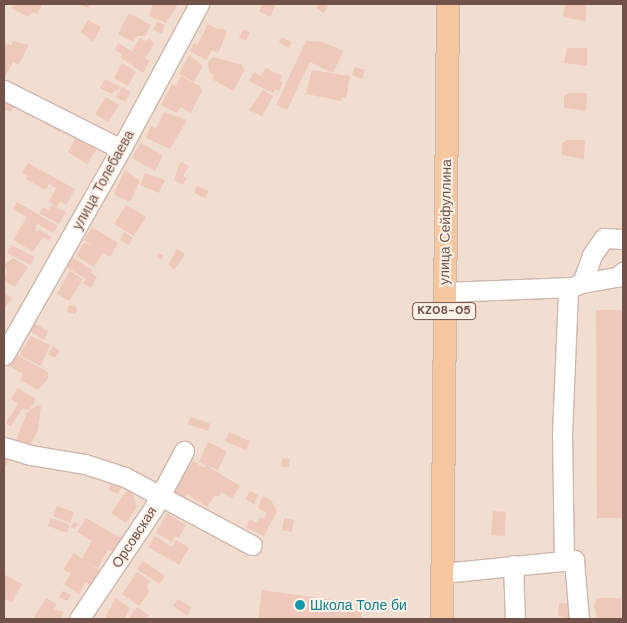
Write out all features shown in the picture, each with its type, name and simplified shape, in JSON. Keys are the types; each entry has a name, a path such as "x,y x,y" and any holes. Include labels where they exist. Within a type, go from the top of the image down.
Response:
{"main road":[{"name":"улица Сейфуллина","path":"442,619 448,4"}],"street":[{"name":"улица Толебаева","path":"4,355 121,150 199,4"},
{"path":"4,90 121,150"},
{"path":"564,561 562,434 575,285 598,244 604,238 623,239"},
{"path":"444,292 575,285 621,278"},
{"path":"4,447 31,456 85,464 125,476 252,545"},
{"name":"Орсовская","path":"78,619 161,494 184,451"},
{"path":"443,573 574,560 579,619"},
{"path":"514,565 515,619"}],"shaded area":[{"path":"4,4 623,4 623,619 4,619"}],"building":[{"path":"14,4 43,4 37,14 32,12 29,17 11,8"},
{"path":"79,4 90,4 88,8"},
{"path":"153,4 178,4 166,23 149,16"},
{"path":"262,4 276,4 270,17 259,11"},
{"path":"319,4 329,4 324,13 316,8"},
{"path":"565,4 586,4 586,21 563,17"},
{"path":"129,13 151,25 145,36 137,36 133,42 118,34"},
{"path":"88,20 101,27 93,42 81,32"},
{"path":"157,22 165,25 162,34 153,30"},
{"path":"208,24 218,29 223,28 227,33 218,53 212,50 206,60 190,51 194,43 197,45"},
{"path":"243,29 250,32 246,41 239,38"},
{"path":"281,37 292,42 289,48 279,43"},
{"path":"140,38 145,41 150,38 154,44 145,58 150,61 143,73 120,57 122,54 115,50 118,43 140,56 132,50"},
{"path":"13,41 29,45 18,65 13,62 4,79 4,42 11,46"},
{"path":"306,41 323,42 343,51 333,73 310,62 287,110 276,105"},
{"path":"567,48 587,48 587,66 564,63"},
{"path":"189,55 203,66 194,82 179,74"},
{"path":"213,57 242,65 244,71 233,91 212,79 214,75 209,72 208,63"},
{"path":"122,63 136,72 128,86 114,78"},
{"path":"355,67 365,70 362,79 352,75"},
{"path":"266,68 282,76 280,81 283,83 279,91 275,89 273,93 249,81 254,72 261,76"},
{"path":"312,70 350,76 346,98 342,97 341,101 306,94"},
{"path":"181,76 200,86 202,91 191,113 180,107 177,113 161,105 172,84 176,86"},
{"path":"105,79 120,87 112,94 100,88"},
{"path":"122,87 131,92 125,102 116,97"},
{"path":"263,90 273,96 262,116 249,110"},
{"path":"570,93 587,93 586,111 564,108 564,96"},
{"path":"4,95 17,101 11,112 4,109"},
{"path":"106,97 119,105 108,122 95,114"},
{"path":"164,112 187,120 170,149 146,138 151,126 156,128"},
{"path":"45,116 63,126 60,132 42,122"},
{"path":"78,134 93,143 96,150 87,164 68,152"},
{"path":"568,140 585,140 584,159 562,155 562,143"},
{"path":"140,143 163,155 155,171 132,158"},
{"path":"180,162 189,166 183,176 187,178 183,185 174,180"},
{"path":"28,163 75,189 66,205 60,201 57,207 49,202 56,188 49,184 45,190 26,179 28,176 22,173"},
{"path":"125,170 140,181 130,202 115,195"},
{"path":"145,173 165,180 159,193 140,185"},
{"path":"197,186 209,191 205,198 194,193"},
{"path":"17,202 58,226 53,233 38,224 36,226 35,231 40,230 52,237 49,241 43,237 33,252 13,240 27,217 13,209"},
{"path":"52,205 66,212 59,224 39,213 43,207 48,210"},
{"path":"126,205 146,217 134,236 114,224"},
{"path":"92,227 118,243 110,257 102,253 94,267 76,256 84,243 91,245 84,240"},
{"path":"124,232 133,238 129,245 120,240"},
{"path":"11,245 35,257 31,265 7,253"},
{"path":"177,249 185,254 174,270 169,264"},
{"path":"158,253 163,255 162,260 157,258"},
{"path":"72,257 92,270 91,273 97,277 91,288 83,283 86,279 66,267"},
{"path":"13,258 28,267 15,287 4,281 7,269 4,265"},
{"path":"70,271 83,279 69,301 57,294"},
{"path":"4,292 12,298 4,309"},
{"path":"69,305 77,307 76,314 67,312"},
{"path":"596,310 622,310 622,518 597,518"},
{"path":"33,322 48,331 44,340 28,330"},
{"path":"31,336 50,345 41,366 19,355"},
{"path":"53,346 60,351 55,358 48,354"},
{"path":"12,352 48,372 48,379 38,390 20,380 23,374 6,364"},
{"path":"18,388 36,399 29,410 22,409 11,426 6,423 18,404 11,399"},
{"path":"38,405 41,406 38,430 28,449 15,443 27,412"},
{"path":"191,417 211,424 208,431 188,424"},
{"path":"229,432 250,441 246,450 225,441"},
{"path":"208,442 227,451 218,470 199,462"},
{"path":"4,457 9,460 6,466 4,465"},
{"path":"282,458 290,459 289,467 281,466"},
{"path":"193,461 204,468 206,465 240,486 232,499 222,492 218,497 215,495 207,507 187,494 183,500 172,493"},
{"path":"112,482 122,486 118,494 108,490"},
{"path":"127,490 132,491 137,507 126,523 111,513"},
{"path":"250,491 258,495 254,504 245,499"},
{"path":"263,496 271,500 277,511 264,536 246,528 250,519 257,523 260,517 264,519 267,513 258,508"},
{"path":"57,506 74,512 70,523 53,516"},
{"path":"493,511 506,512 505,536 491,535"},
{"path":"167,513 186,525 179,538 175,536 172,542 156,533"},
{"path":"51,518 70,525 67,533 48,526"},
{"path":"86,518 121,538 113,552 108,550 98,568 84,560 101,571 91,586 86,582 79,594 64,584 71,574 63,569 74,553 82,559 92,541 77,532"},
{"path":"284,518 294,520 292,532 282,530"},
{"path":"74,522 78,524 75,529 71,527"},
{"path":"155,536 172,547 176,540 189,548 179,565 148,547"},
{"path":"143,561 165,576 159,584 137,569"},
{"path":"137,572 150,581 147,586 149,592 139,606 122,594"},
{"path":"4,574 22,584 12,602 6,599 4,603"},
{"name":"Школа Толе би","path":"262,590 340,601 339,609 362,612 361,619 258,619"},
{"path":"63,591 71,595 67,601 59,597"},
{"path":"46,598 57,604 54,609 64,612 60,619 33,619"},
{"path":"115,598 130,608 125,619 105,618"},
{"path":"597,598 621,598 621,619 597,619 594,605"},
{"path":"178,599 192,608 187,616 173,606"},
{"path":"559,603 572,604 571,619 558,616"},
{"path":"137,607 149,615 146,619 128,619"}],"place":[{"name":"Школа Толе би","path":"300,605"}]}
